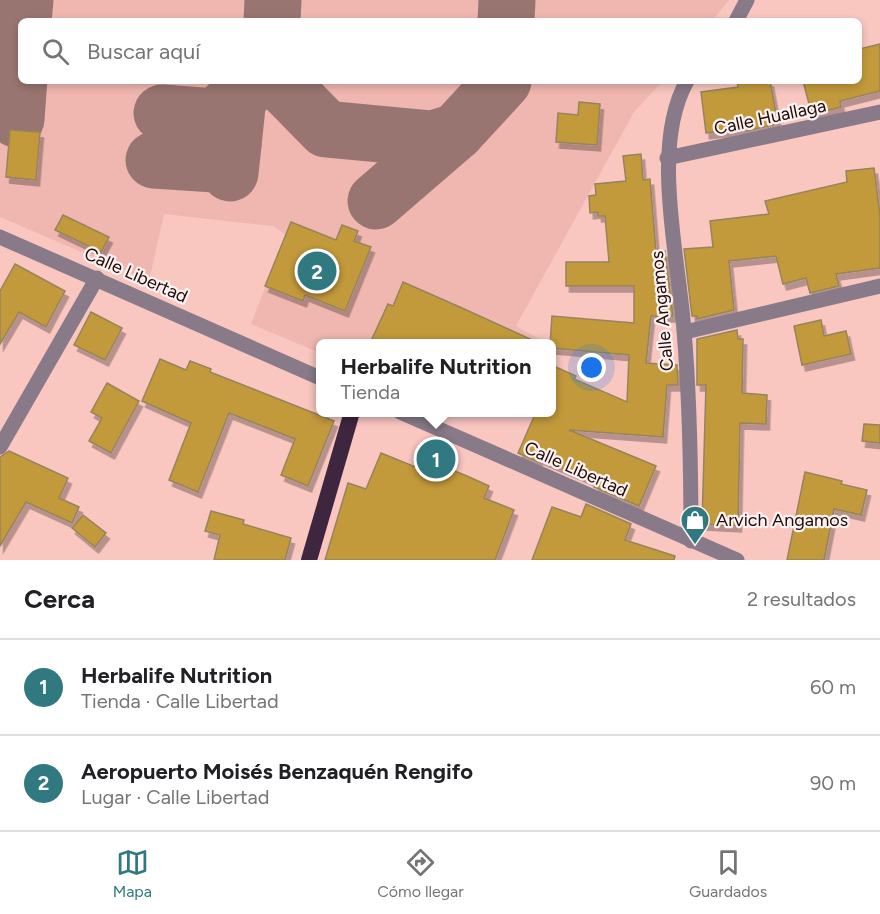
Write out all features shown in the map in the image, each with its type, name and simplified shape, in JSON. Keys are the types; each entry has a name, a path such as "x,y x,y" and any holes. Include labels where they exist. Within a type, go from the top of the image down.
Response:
{"highway":[{"path":"309,560 351,417"}],"street":[{"path":"738,18 747,0"},
{"name":"Calle Angamos","path":"686,84 673,113 667,158 685,332 691,470 691,541"},
{"name":"Calle Huallaga","path":"667,158 880,112"},
{"name":"Calle Libertad","path":"0,237 316,376"},
{"path":"2,439 97,278"},
{"path":"685,332 880,286"},
{"name":"Calle Libertad","path":"411,417 691,541 719,556 737,560"}],"shaded area":[{"path":"0,0 729,0 714,18 18,18 18,84 660,84 634,112 516,326 539,339 316,339 316,351 251,324 286,235 273,226 164,214 149,281 0,217"}],"building":[{"path":"880,44 880,91 840,101 841,107 812,115 804,84 862,84 862,48"},
{"path":"738,84 771,84 778,124 746,131 746,128 706,133 701,92 738,87"},
{"path":"579,102 600,104 597,145 556,142 558,113 578,115"},
{"path":"10,130 40,132 36,180 6,177"},
{"path":"641,154 643,180 650,179 656,252 665,251 673,316 651,316 646,363 677,365 678,385 667,385 663,437 569,430 656,466 639,506 594,487 596,482 539,458 538,462 518,453 534,417 556,417 556,367 576,376 574,379 627,402 629,355 556,348 556,339 550,339 552,316 634,323 634,286 566,286 566,262 609,262 605,216 598,216 598,212 590,213 589,196 596,195 595,184 626,181 623,156"},
{"path":"874,168 880,215 880,268 836,274 839,286 810,293 806,278 783,284 776,256 729,261 734,310 697,319 697,316 692,316 684,249 713,247 710,221 769,214 765,201 847,182 846,171"},
{"path":"63,215 109,237 101,252 55,230"},
{"path":"291,222 336,240 342,225 358,231 354,241 371,247 345,311 305,295 303,301 265,286"},
{"path":"15,264 65,291 46,327 19,312 0,344 0,291"},
{"path":"403,282 530,339 372,339 388,304 393,306"},
{"path":"91,312 122,328 105,360 74,345"},
{"path":"821,320 824,336 846,331 851,354 802,365 794,326"},
{"path":"737,330 738,339 743,339 742,393 767,395 766,424 740,423 738,526 702,524 706,385 697,385 697,339"},
{"path":"160,359 186,370 190,361 211,369 210,372 316,414 316,417 334,421 308,486 281,475 295,439 229,413 198,492 169,480 191,423 142,401"},
{"path":"107,383 139,401 111,453 89,441 102,418 91,412"},
{"path":"864,424 880,425 880,443 862,441"},
{"path":"9,451 68,478 59,498 79,507 72,523 26,502 0,546 0,457"},
{"path":"381,453 430,473 435,463 489,486 484,498 514,510 495,560 325,560 348,483 366,489"},
{"path":"805,472 867,490 861,515 834,509 824,560 787,560"},
{"path":"586,504 631,524 625,540 675,556 674,560 532,560 552,507 581,517"},
{"path":"211,511 244,520 243,524 291,538 285,560 214,560 220,535 205,531"},
{"path":"83,515 106,533 95,547 72,528"}],"taxiway":[{"path":"23,18 25,0"},
{"path":"272,18 273,0"},
{"path":"506,18 507,0"},
{"path":"16,119 19,84"},
{"path":"230,173 238,97 253,84"},
{"path":"282,84 326,129 432,139 456,132"},
{"path":"376,201 456,132 500,84"},
{"path":"162,113 215,117 238,97"},
{"path":"154,160 215,164 233,145"}],"place":[{"name":"Aeropuerto Moisés Benzaquén Rengifo","path":"317,271"},
{"name":"Herbalife Nutrition","path":"436,459"},
{"name":"Arvich Angamos","path":"695,546"}]}
